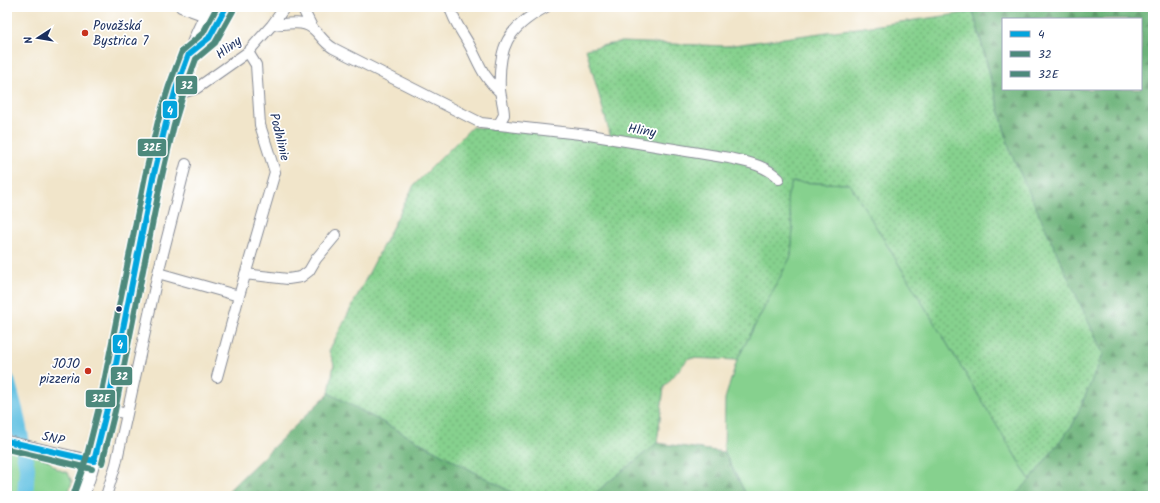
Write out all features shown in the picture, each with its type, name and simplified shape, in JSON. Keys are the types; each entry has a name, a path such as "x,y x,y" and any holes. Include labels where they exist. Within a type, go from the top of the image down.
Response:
{"main road":[{"path":"82,496 94,461 107,409 152,178 166,123 176,89 189,54 209,11"}],"street":[{"path":"181,7 209,11"},
{"name":"Hliny","path":"176,89 185,92 197,88 248,52 272,25 285,7"},
{"name":"Hliny","path":"302,7 312,27 322,40 333,48 478,122 503,127 589,136 729,158 752,163 765,168 774,173 779,179"},
{"path":"450,7 453,16 485,76 500,92"},
{"path":"496,125 504,115 500,92 500,62 505,44 520,23 546,7"},
{"path":"272,25 291,23 312,27"},
{"name":"Podhlinie","path":"217,377 274,172 260,125 256,65 248,52"},
{"path":"106,496 116,464 158,273 186,164"},
{"path":"245,274 288,279 300,277 309,271 316,259 336,235"},
{"path":"158,273 239,296"},
{"path":"107,409 127,414"},
{"name":"SNP","path":"7,441 94,461"}],"green space":[{"path":"972,7 1153,7 1153,496 1014,496 1030,480 1073,424 1103,354 1010,151"},
{"path":"973,12 1010,151 1103,354 1073,424 1030,480 850,184 792,182 787,198 793,228 791,256 737,360 689,358 664,387 657,443 591,496 519,496 329,393 334,364 329,351 414,185 472,127 611,138 586,49 621,42 726,46"},
{"path":"792,182 850,184 1030,480 1014,496 747,496 724,452 725,399 737,360 791,256 793,228 787,198"},
{"path":"329,393 519,496 223,496"},
{"path":"657,443 724,452 747,496 591,496"},
{"path":"7,449 48,460 57,469 68,473 72,482 67,496 11,496"}],"waterway":[{"path":"7,380 16,413 27,468 25,496"}],"transit line":[{"name":"32E","path":"74,493 86,459 99,407 145,176 158,121 182,51 203,33 217,7"},
{"name":"4","path":"94,461 107,409 153,178 166,123 176,89 189,54 209,38 226,7"},
{"name":"32","path":"102,463 115,411 161,180 174,125 196,59 215,43 233,11"},
{"name":"4","path":"7,441 94,461"},
{"name":"32","path":"7,449 92,469"}],"place":[{"name":"Považská Bystrica 7","path":"85,33"},
{"name":"JOJO pizzeria","path":"88,371"}]}
